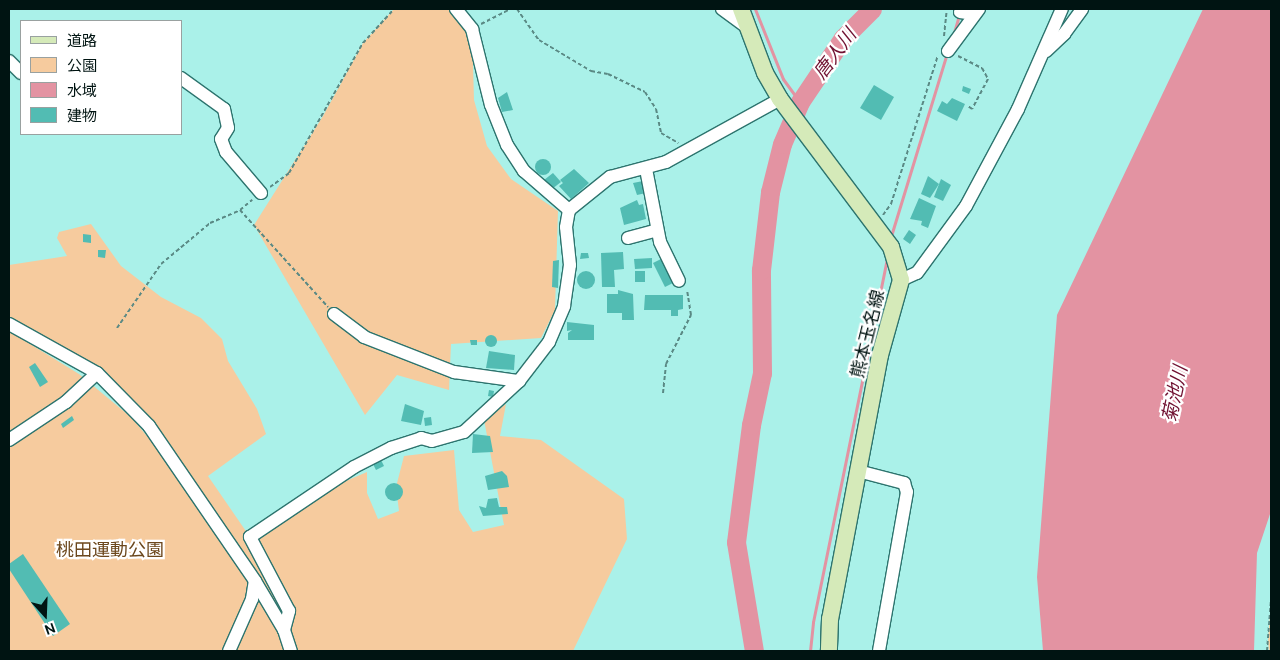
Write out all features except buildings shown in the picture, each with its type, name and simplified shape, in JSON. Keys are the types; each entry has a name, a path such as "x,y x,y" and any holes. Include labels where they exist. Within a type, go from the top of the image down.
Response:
{"main road":[{"name":"熊本玉名線","path":"741,9 765,73 782,103 890,247 901,280 880,355 830,619 829,651"}],"street":[{"path":"456,9 472,29 490,105 507,145 524,171 569,210"},
{"path":"722,9 748,28"},
{"path":"901,280 916,273 966,206 1046,51 1062,9"},
{"path":"1046,51 1064,34 1082,9"},
{"path":"954,10 977,11"},
{"path":"945,48 977,11"},
{"path":"9,61 20,72"},
{"path":"182,79 224,109 228,128 221,139 226,152 261,194"},
{"path":"284,630 289,611 250,537 354,467 391,448 421,438 432,441 464,432 519,382 549,342 564,306 570,265 566,227 569,210 610,176 646,169 782,103"},
{"path":"646,169 657,230 679,281"},
{"path":"628,238 657,230"},
{"path":"334,314 364,337 454,372 519,382"},
{"path":"9,324 97,373 149,426 255,580 284,630 291,651"},
{"path":"9,440 66,402 97,373"},
{"path":"858,471 904,483 907,492 879,651"},
{"path":"229,651 252,599 255,580"}],"path":[{"path":"117,328 161,264 210,224 240,210 288,173 363,43 394,9"},
{"path":"472,29 510,9"},
{"path":"517,9 539,40 591,71 608,74 644,92 656,109 661,133 689,149"},
{"path":"874,226 891,204 945,48 954,10"},
{"path":"945,48 982,68 988,79 972,109 968,106"},
{"path":"240,210 334,314"},
{"path":"663,393 666,364 691,315 691,301 686,288 679,281"},
{"path":"1266,651 1271,599"}],"green space":[{"path":"394,9 456,9 472,29 474,100 487,146 511,179 558,211 555,310 541,338 451,344 449,390 397,375 365,415 254,225 323,116 363,43"},
{"name":"桃田運動公園","path":"91,224 121,266 161,297 201,318 222,339 228,361 257,409 266,434 208,476 252,540 346,481 367,472 367,493 378,519 399,511 396,487 404,456 454,450 459,510 473,532 504,525 484,420 506,404 500,436 541,440 624,499 627,539 573,651 9,651 9,331 79,374 132,418 190,488 114,390 9,324 9,265 67,256 57,238 59,232"},
{"path":"1271,599 1271,651 1269,651 1268,641"}],"water":[{"name":"菊池川","path":"1203,9 1271,9 1271,511 1257,553 1254,651 1043,651 1037,577 1057,315"}],"waterway":[{"path":"755,9 783,79 800,102"},
{"name":"唐人川","path":"754,651 736,542 751,425 762,373 761,270 770,192 782,144 800,102 843,38 872,9"},
{"path":"953,36 959,15"},
{"path":"891,236 947,53"},
{"path":"810,651 813,622 887,257"}]}
